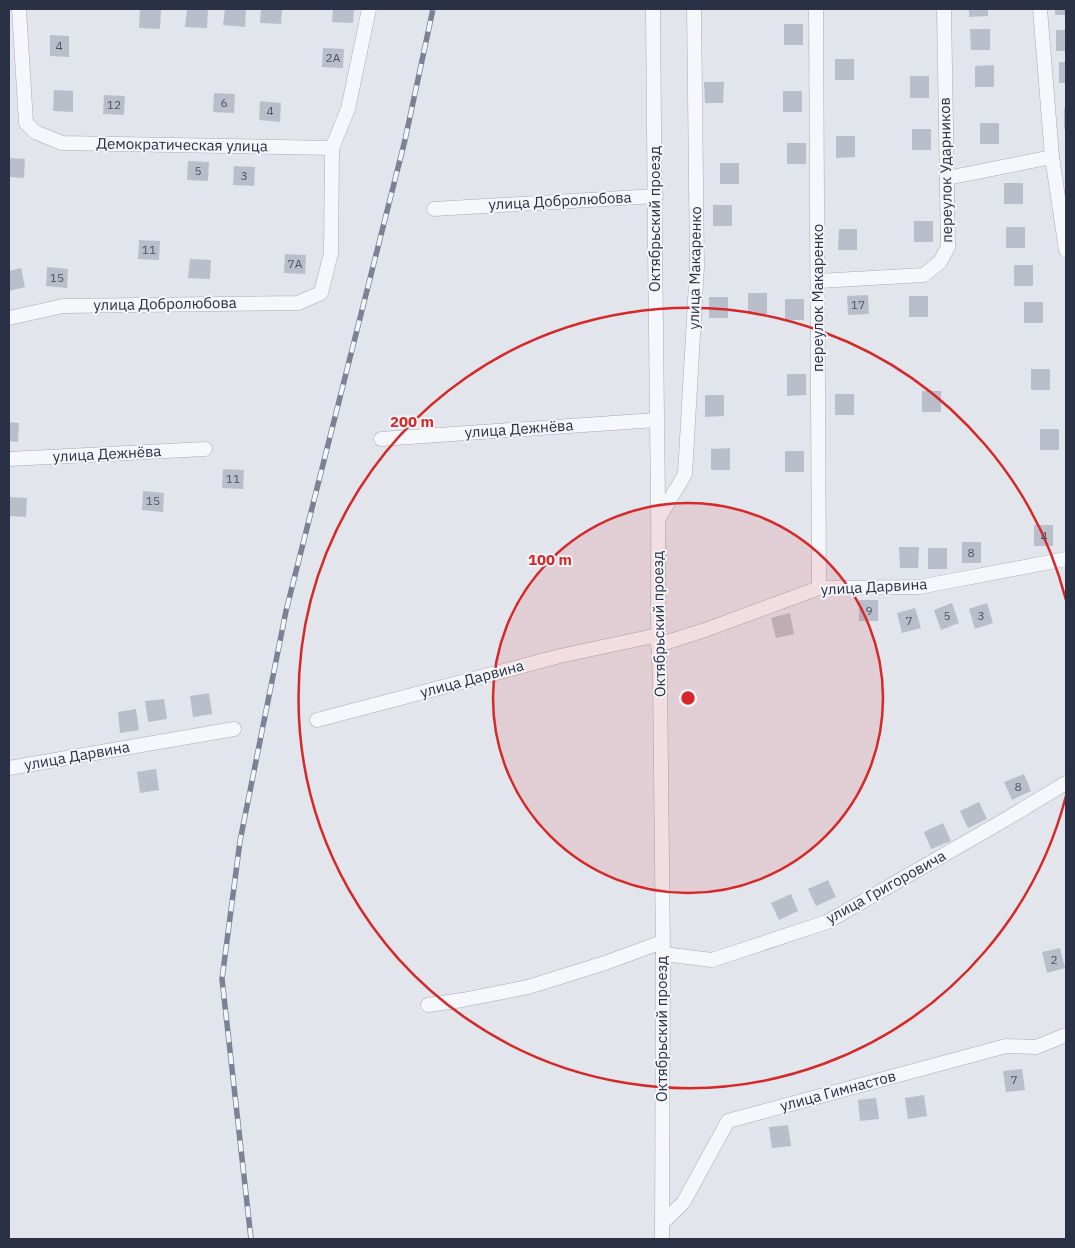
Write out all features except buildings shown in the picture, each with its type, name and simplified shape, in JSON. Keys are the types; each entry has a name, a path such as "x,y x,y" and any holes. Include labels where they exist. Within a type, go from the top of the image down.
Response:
{"street":[{"name":"Демократическая улица","path":"19,9 26,122 35,132 62,142 332,148"},
{"path":"332,148 348,109 368,9"},
{"name":"Октябрьский проезд","path":"653,9 662,948 662,1239"},
{"name":"улица Макаренко","path":"658,520 685,474 697,266 694,9"},
{"name":"переулок Макаренко","path":"816,9 820,588"},
{"name":"переулок Ударников","path":"818,281 924,275 940,262 948,247 944,9"},
{"path":"1040,9 1052,156 1066,250"},
{"name":"улица Добролюбова","path":"9,318 63,306 298,303 321,293 331,253 332,148"},
{"path":"947,178 1052,156"},
{"name":"улица Добролюбова","path":"434,209 656,196"},
{"name":"улица Дежнёва","path":"381,439 656,420"},
{"name":"улица Дежнёва","path":"9,458 205,449"},
{"name":"улица Дарвина","path":"317,720 560,656 658,640 705,630 820,588 919,587 1066,559"},
{"name":"улица Дарвина","path":"9,768 234,729"},
{"name":"улица Григоровича","path":"428,1006 528,987 605,963 662,948 712,960 827,922 1066,783"},
{"name":"улица Гимнастов","path":"662,1223 683,1202 728,1121 1006,1046 1036,1047 1066,1034"}],"railway":[{"path":"251,1239 222,979 240,841 286,611 405,140 433,9"}]}
